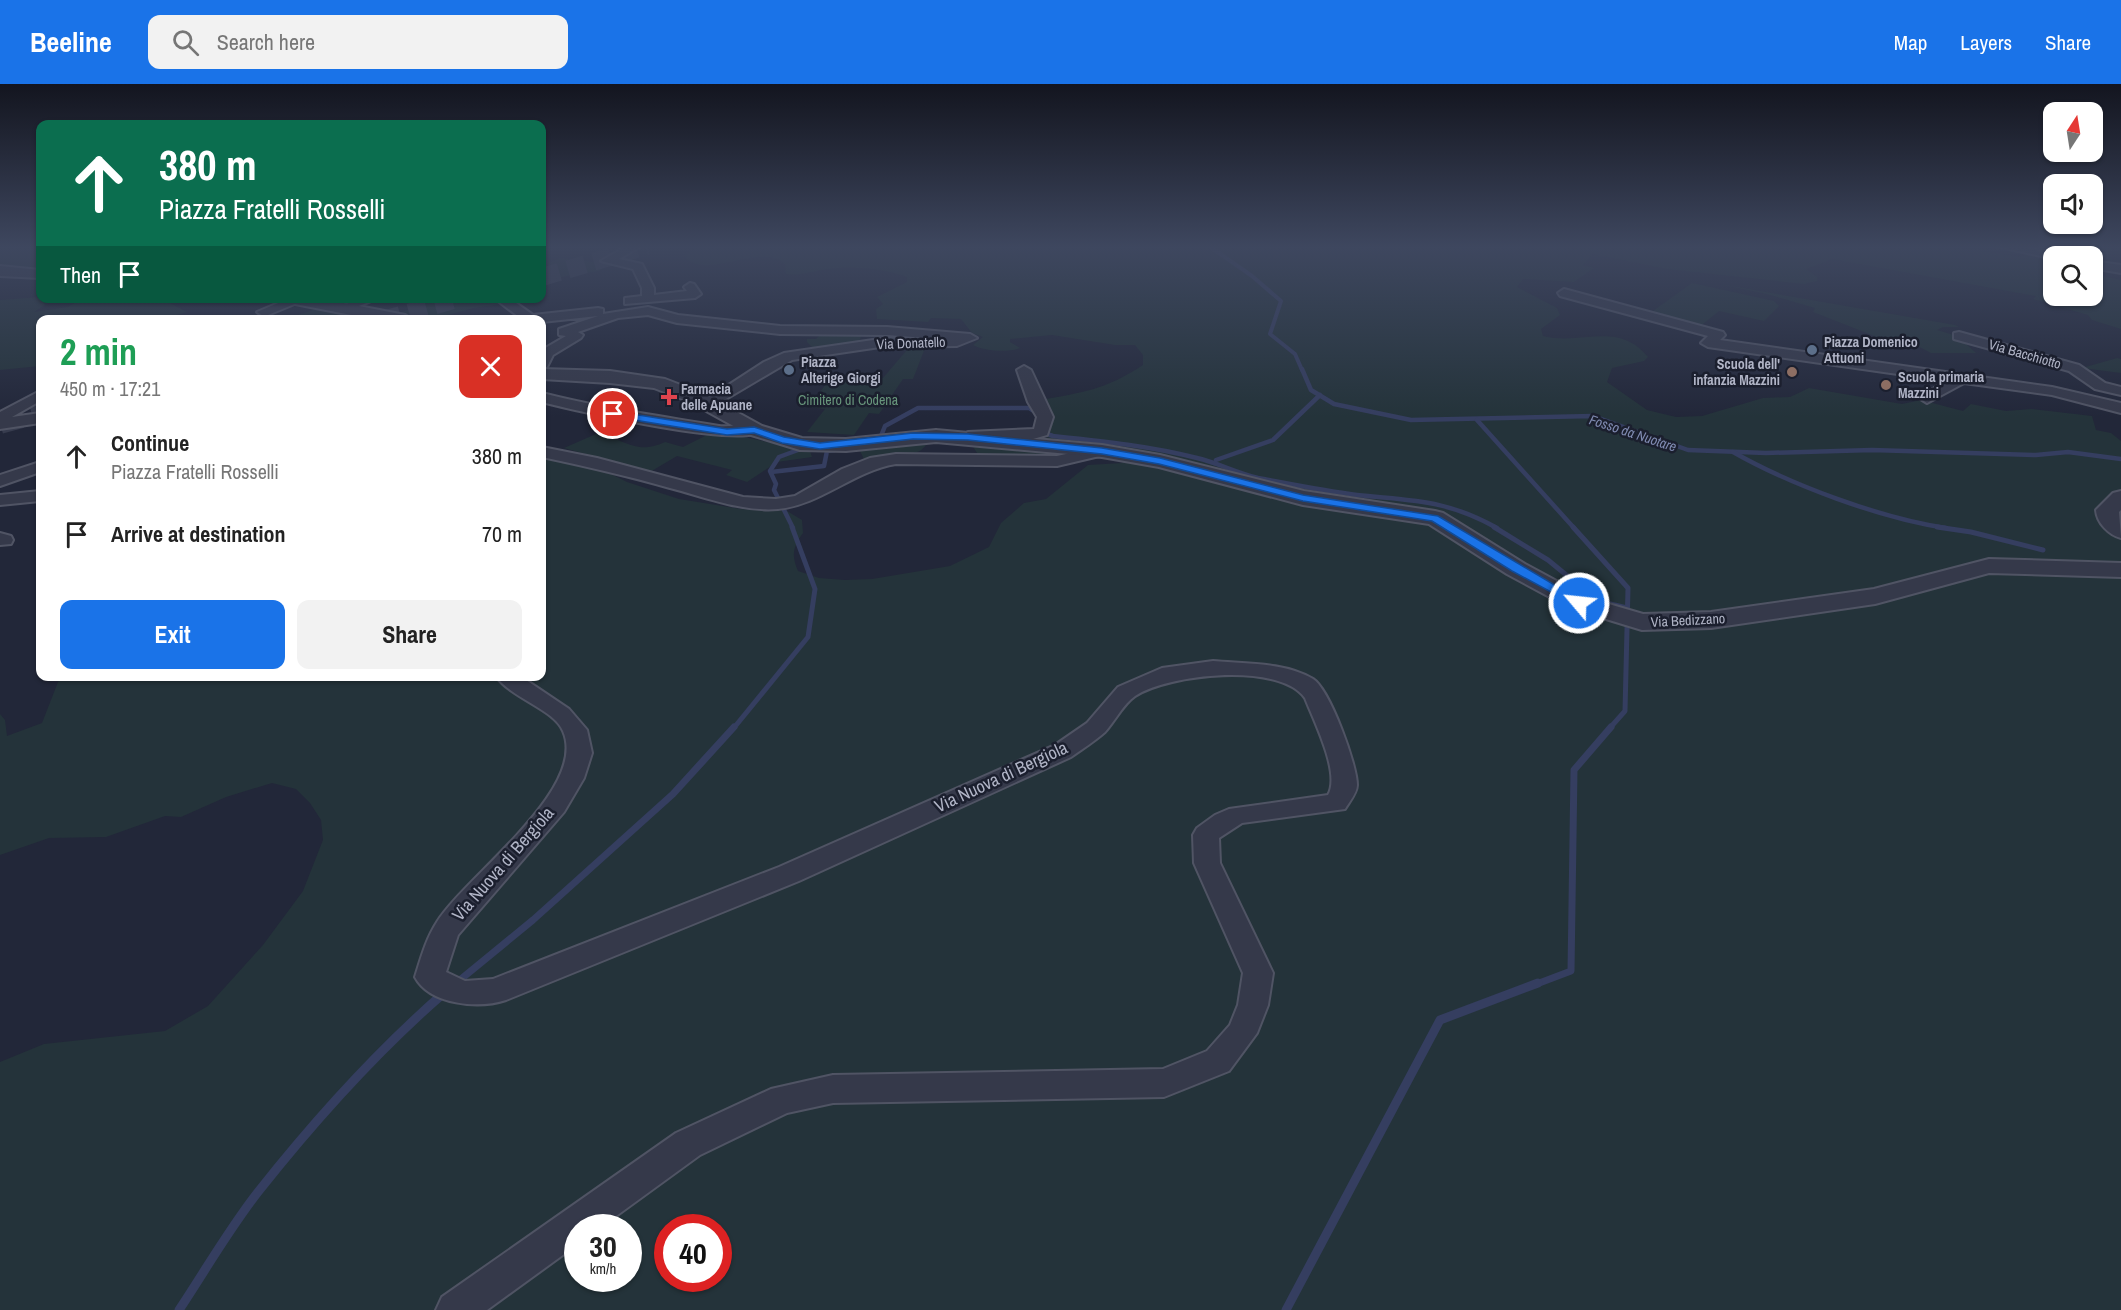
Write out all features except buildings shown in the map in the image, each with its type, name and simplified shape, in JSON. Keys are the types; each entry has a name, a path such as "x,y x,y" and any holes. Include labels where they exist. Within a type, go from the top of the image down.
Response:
{"street":[{"path":"263,312 284,303"},
{"path":"317,303 376,315"},
{"path":"344,308 358,303"},
{"path":"508,303 525,315"},
{"path":"608,313 604,304 613,303"},
{"path":"1601,303 1718,335 1708,343 2052,391 2121,408"},
{"path":"546,318 639,310 652,314 672,311 689,314"},
{"name":"Via Donatello","path":"672,311 780,330 898,332 970,338 957,342 880,343 789,356 769,365 709,404"},
{"path":"546,355 570,333 608,313"},
{"path":"546,326 570,333"},
{"name":"Via Bacchiotto","path":"1959,336 2074,368 2095,383 2121,391"},
{"path":"968,437 995,434 1035,436 1041,432 1045,417 1036,402 1024,370"},
{"name":"Via Bedizzano","path":"546,374 601,376 658,383 709,404 754,430 782,440 820,446 913,436 968,437 1102,451 1160,461 1303,498 1435,518 1516,569 1579,603 1642,622 1711,620 1832,603 1875,596 1989,566 2121,570"},
{"path":"1928,398 1976,375 2000,375 2121,386"},
{"path":"0,418 36,397"},
{"path":"546,399 590,411 727,432 754,430"},
{"path":"0,424 36,419"},
{"path":"546,453 597,463 742,502 776,504 800,500 848,473 876,462 896,459 1057,461 1102,451"},
{"path":"0,481 36,468"},
{"path":"0,500 36,496"},
{"path":"0,511 36,496"},
{"path":"2121,498 2107,510 2108,517 2121,531"},
{"name":"Via Nuova di Bergiola","path":"455,1310 688,1144 782,1099 833,1089 1164,1083 1218,1061 1242,1033 1253,1005 1258,973 1207,863 1206,835 1224,821 1238,815 1336,803 1345,788 1344,770 1317,698 1302,681 1263,670 1213,668 1170,673 1126,692 1095,728 1063,751 789,874 495,991 462,993 430,977 447,929 480,889 542,823 566,790 578,766 580,744 575,729 560,714 514,681"}],"green space":[{"path":"0,303 44,303 45,305 34,312 68,307 74,303 170,303 187,312 177,315 36,315 36,366 0,370"},
{"path":"402,303 502,304 448,315 395,314 421,306"},
{"path":"882,303 1548,303 1557,308 1560,315 1541,329 1543,336 1612,337 1636,346 1648,357 1644,361 1612,368 1607,382 1647,410 1676,417 1702,416 1763,398 1790,397 1809,388 1902,404 1921,400 1963,411 1971,404 2006,411 2031,409 2092,416 2096,430 2111,433 2121,441 2121,1310 0,1310 0,1062 44,1044 165,1031 208,1006 263,945 303,891 323,840 321,820 310,803 296,789 272,783 226,797 181,817 165,816 106,837 49,838 0,855 0,714 5,720 7,736 42,723 59,681 546,681 546,453 568,455 627,482 679,499 741,509 787,511 802,520 803,533 794,551 798,571 819,578 845,580 872,579 950,566 989,547 1001,523 1024,503 1046,499 1088,465 1122,463 1134,452 1046,441 1051,426 1041,400 1094,389 1117,380 1143,365 1143,355 1135,345 1115,345 1052,335 1010,339 1010,342 1020,348 1016,350 990,350 973,345 983,337 972,333 961,319 931,318 928,322 877,319 876,309"},
{"path":"1664,303 1776,303 1779,306 1764,321 1719,311 1698,328 1646,316"},
{"path":"1799,303 1830,303 1955,325 1959,327 1943,327 1937,330 1957,336 1976,353 1931,353 1906,340 1887,341 1813,312 1815,308"},
{"path":"2103,303 2121,303 2121,329 2092,320 2088,315 2057,306 2103,306"},
{"path":"320,308 355,315 297,315"},
{"path":"822,333 862,333 859,343 814,349 807,339 816,339"},
{"name":"Cimitero di Codena","path":"927,343 913,379 903,379 879,414 869,413 854,435 807,432 825,409 808,407 834,374 883,378 912,344"},
{"path":"2117,358 2121,359 2121,373 2082,368"},
{"path":"715,431 810,451 812,457 777,462 747,482 726,475 732,470 677,456 650,472 564,448 596,434 638,447 655,446 665,442 683,447"},
{"path":"930,439 926,446 918,452 892,453 865,461 858,447"},
{"path":"970,442 1086,453 1077,456 986,457 977,453"}],"waterway":[{"name":"Fosso da Nuotare","path":"1280,303 1270,334 1295,354 1302,370"},
{"name":"Fosso da Nuotare","path":"1302,369 1311,390 1320,395"},
{"path":"1216,460 1273,440 1320,395"},
{"name":"Fosso da Nuotare","path":"1320,395 1334,404 1411,420 1593,416 1688,450 1766,453 1872,450 2036,455 2068,452 2121,459"},
{"path":"879,441 885,426 918,408 1029,408 1038,414"},
{"path":"1477,420 1574,528"},
{"path":"1047,426 1047,434 1053,436 1162,450 1205,460 1258,478 1357,495 1412,500 1445,506 1497,528"},
{"path":"793,528 774,490 776,484 770,471 779,457 798,450"},
{"path":"771,472 824,466 827,451 835,450"},
{"path":"1733,452 1781,476 1836,499 1893,517 1946,528"},
{"path":"733,729 808,637 815,589 792,527"},
{"path":"1494,527 1548,560 1598,601 1627,608"},
{"path":"1573,527 1628,588 1625,711 1609,729"},
{"path":"1937,527 1971,532 2043,550"},
{"path":"455,984 533,920 673,794 734,727"},
{"path":"1534,985 1571,971 1574,770 1611,727"},
{"path":"1286,1310 1440,1020 1538,983"},
{"path":"179,1310 247,1206 280,1165 347,1087 445,992"}],"tunnel":[{"path":"401,315 443,303"},
{"path":"0,423 36,413"}],"place":[{"name":"Piazza Domenico Attuoni","path":"1812,350"},
{"name":"Piazza Alterige Giorgi","path":"789,370"},
{"name":"Scuola dell' infanzia Mazzini","path":"1792,372"},
{"name":"Scuola primaria Mazzini","path":"1886,385"},
{"name":"Farmacia delle Apuane","path":"669,397"}],"route":[{"path":"613,414 727,432 754,430 782,440 820,446 913,436 968,437 1102,451 1160,461 1303,498 1435,518 1516,569 1579,603"}]}
